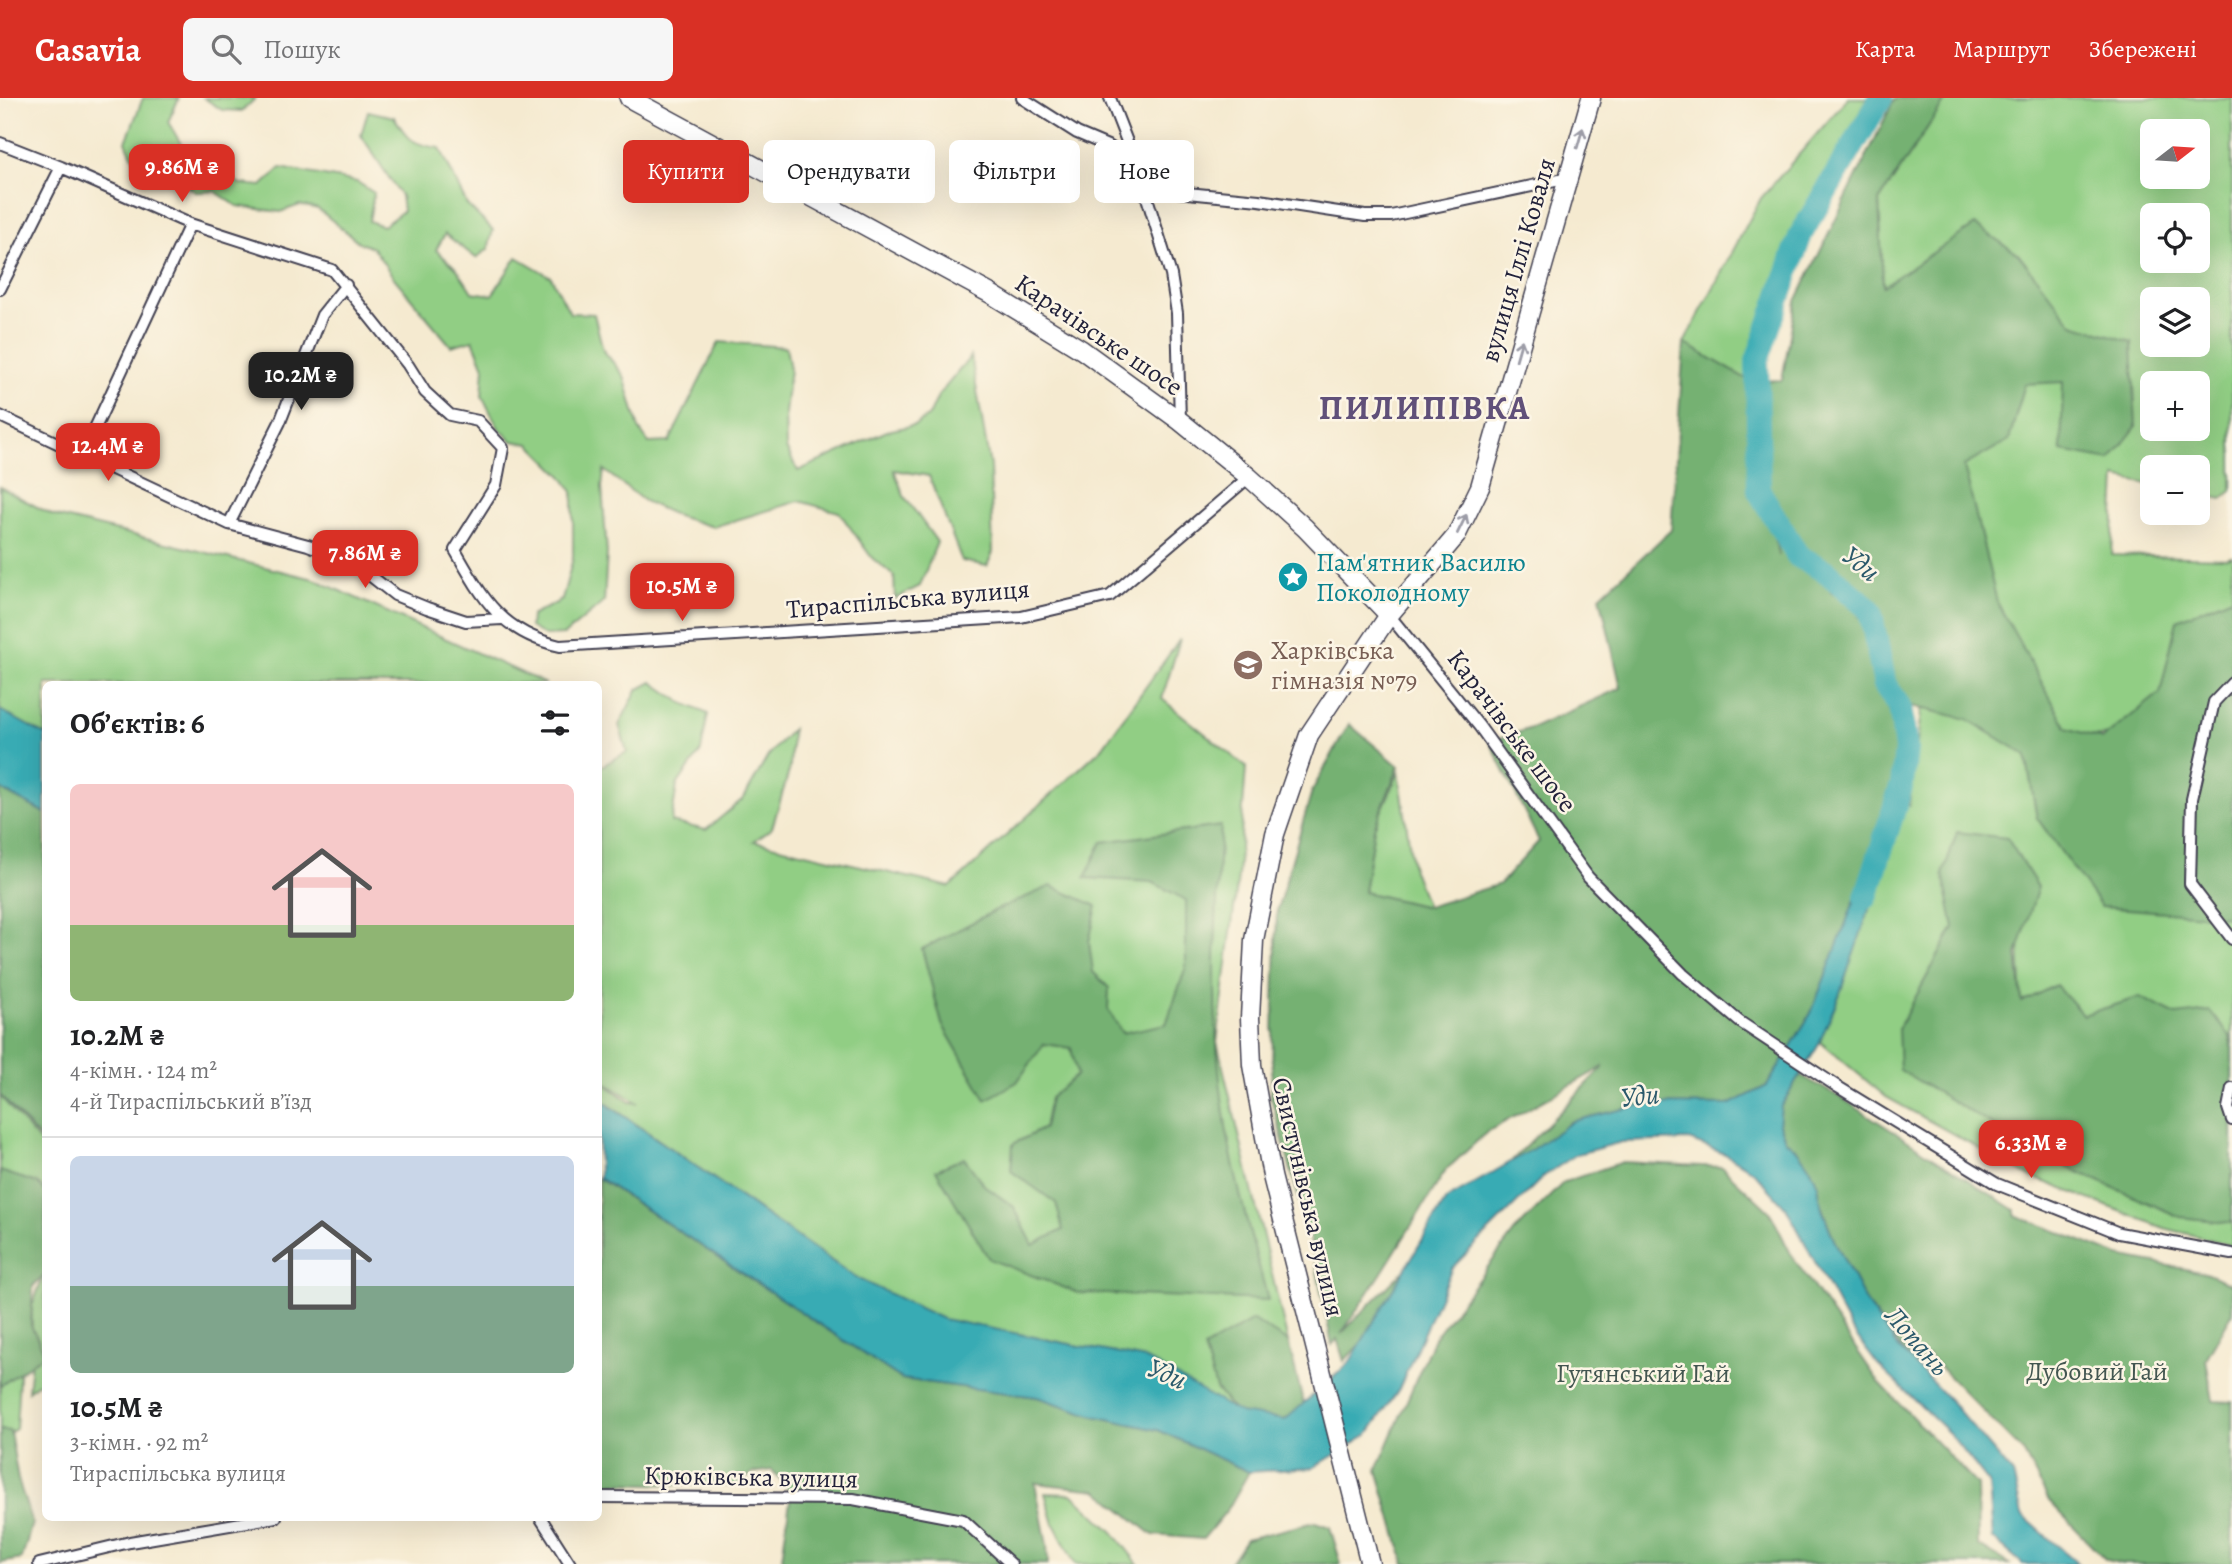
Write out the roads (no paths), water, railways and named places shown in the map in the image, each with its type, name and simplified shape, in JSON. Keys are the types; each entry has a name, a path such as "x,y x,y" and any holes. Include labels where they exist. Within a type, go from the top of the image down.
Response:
{"main road":[{"name":"Карачівське шосе","path":"629,98 991,294 1082,350 1180,421 1249,477 1305,528 1389,615"},
{"name":"вулиця Іллі Коваля","path":"1389,615 1456,536 1480,486 1591,98"},
{"name":"Свистунівська вулиця","path":"1370,1564 1272,1177 1252,1065 1250,1018 1254,940 1275,834 1309,735 1389,615"}],"street":[{"path":"1022,98 1095,140"},
{"path":"1110,98 1126,140"},
{"path":"0,143 190,224 332,271 346,285 322,315 281,422 229,524"},
{"path":"0,289 61,167"},
{"path":"1194,194 1259,200 1365,216 1391,216 1569,178"},
{"path":"1149,203 1171,275 1178,313 1180,421"},
{"path":"83,454 190,224"},
{"name":"Тираспільська вулиця","path":"346,285 408,365 425,392 450,415 478,421 503,448 496,485 455,550 481,596 502,618 537,641 560,646 1021,617 1110,596 1249,477"},
{"path":"0,416 229,524 308,545 353,562 395,595 427,608 466,621 502,618"},
{"name":"Карачівське шосе","path":"1389,615 1479,726 1588,877 1683,974 1756,1034 1997,1184 2119,1233 2232,1254"},
{"path":"2232,683 2214,702 2192,799 2190,884 2232,939"},
{"path":"2232,1088 2228,1108 2232,1120"},
{"name":"Крюківська вулиця","path":"602,1497 853,1499 962,1520 1011,1564"},
{"path":"39,1564 130,1542 253,1521"},
{"path":"543,1521 570,1564"}],"water":[{"path":"0,710 42,733 42,811 0,789"},
{"path":"1885,864 1839,996 1818,1046 1781,1106 1779,1125 1786,1141 1798,1151 1811,1169 1834,1240 1867,1304 1897,1346 1953,1404 2013,1474 2022,1515 2078,1564 2023,1564 1993,1539 1989,1483 1950,1434 1878,1365 1850,1328 1787,1209 1754,1172 1725,1154 1689,1140 1622,1142 1577,1154 1544,1176 1452,1268 1399,1389 1368,1434 1313,1468 1249,1472 1158,1430 1094,1416 1037,1397 902,1379 602,1180 602,1101 856,1278 943,1319 1146,1359 1240,1413 1285,1420 1349,1363 1446,1200 1531,1150 1573,1121 1645,1104 1729,1105 1767,1086 1811,1013 1866,871"}],"waterway":[{"name":"Уди","path":"1866,897 1902,784 1906,749 1900,706 1885,685 1870,610 1827,572 1798,556 1759,491 1757,361 1801,234 1881,98"}],"place":[{"name":"Пам'ятник Василю Поколодному","path":"1293,577"},
{"name":"Харківська гімназія №79","path":"1248,665"}],"district":[{"name":"ПИЛИПІВКА","path":"1425,407"}],"water label":[{"name":"Лопань","path":"1917,1341"}],"park label":[{"name":"Дубовий Гай","path":"2097,1371"},
{"name":"Гутянський Гай","path":"1643,1373"}]}
